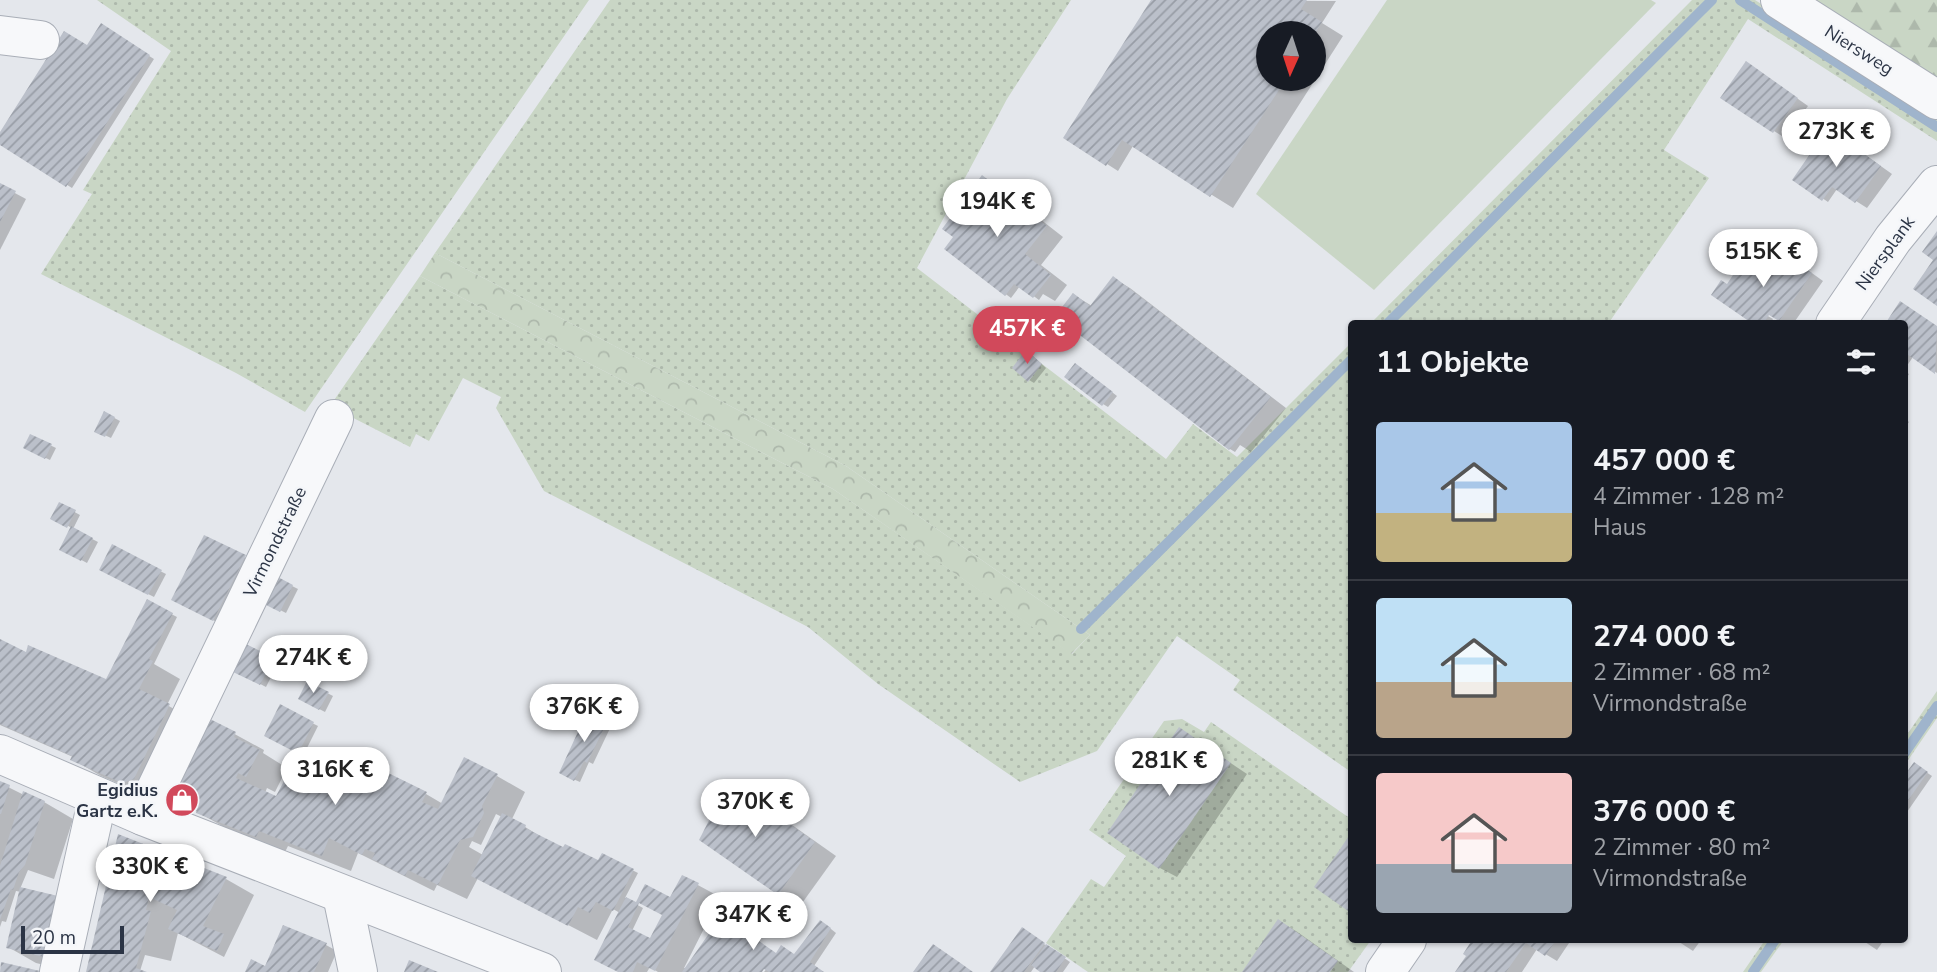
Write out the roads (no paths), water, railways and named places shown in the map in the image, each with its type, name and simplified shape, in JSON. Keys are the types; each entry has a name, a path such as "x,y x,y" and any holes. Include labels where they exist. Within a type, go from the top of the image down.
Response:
{"street":[{"name":"Niersweg","path":"1780,0 1937,100"},
{"path":"0,35 40,40"},
{"name":"Niersplank","path":"1838,320 1893,239 1937,184"},
{"name":"Virmondstraße","path":"142,816 334,419"},
{"path":"0,754 142,816 542,972"},
{"path":"58,972 99,797"},
{"path":"342,895 358,972"},
{"path":"1385,972 1405,943"}],"waterway":[{"path":"1391,320 1712,0"},
{"path":"1740,0 1937,127"},
{"path":"1081,629 1348,363"},
{"path":"1908,748 1937,706"},
{"path":"1753,972 1773,943"}],"place":[{"name":"Egidius Gartz e.K.","path":"182,800"}]}
